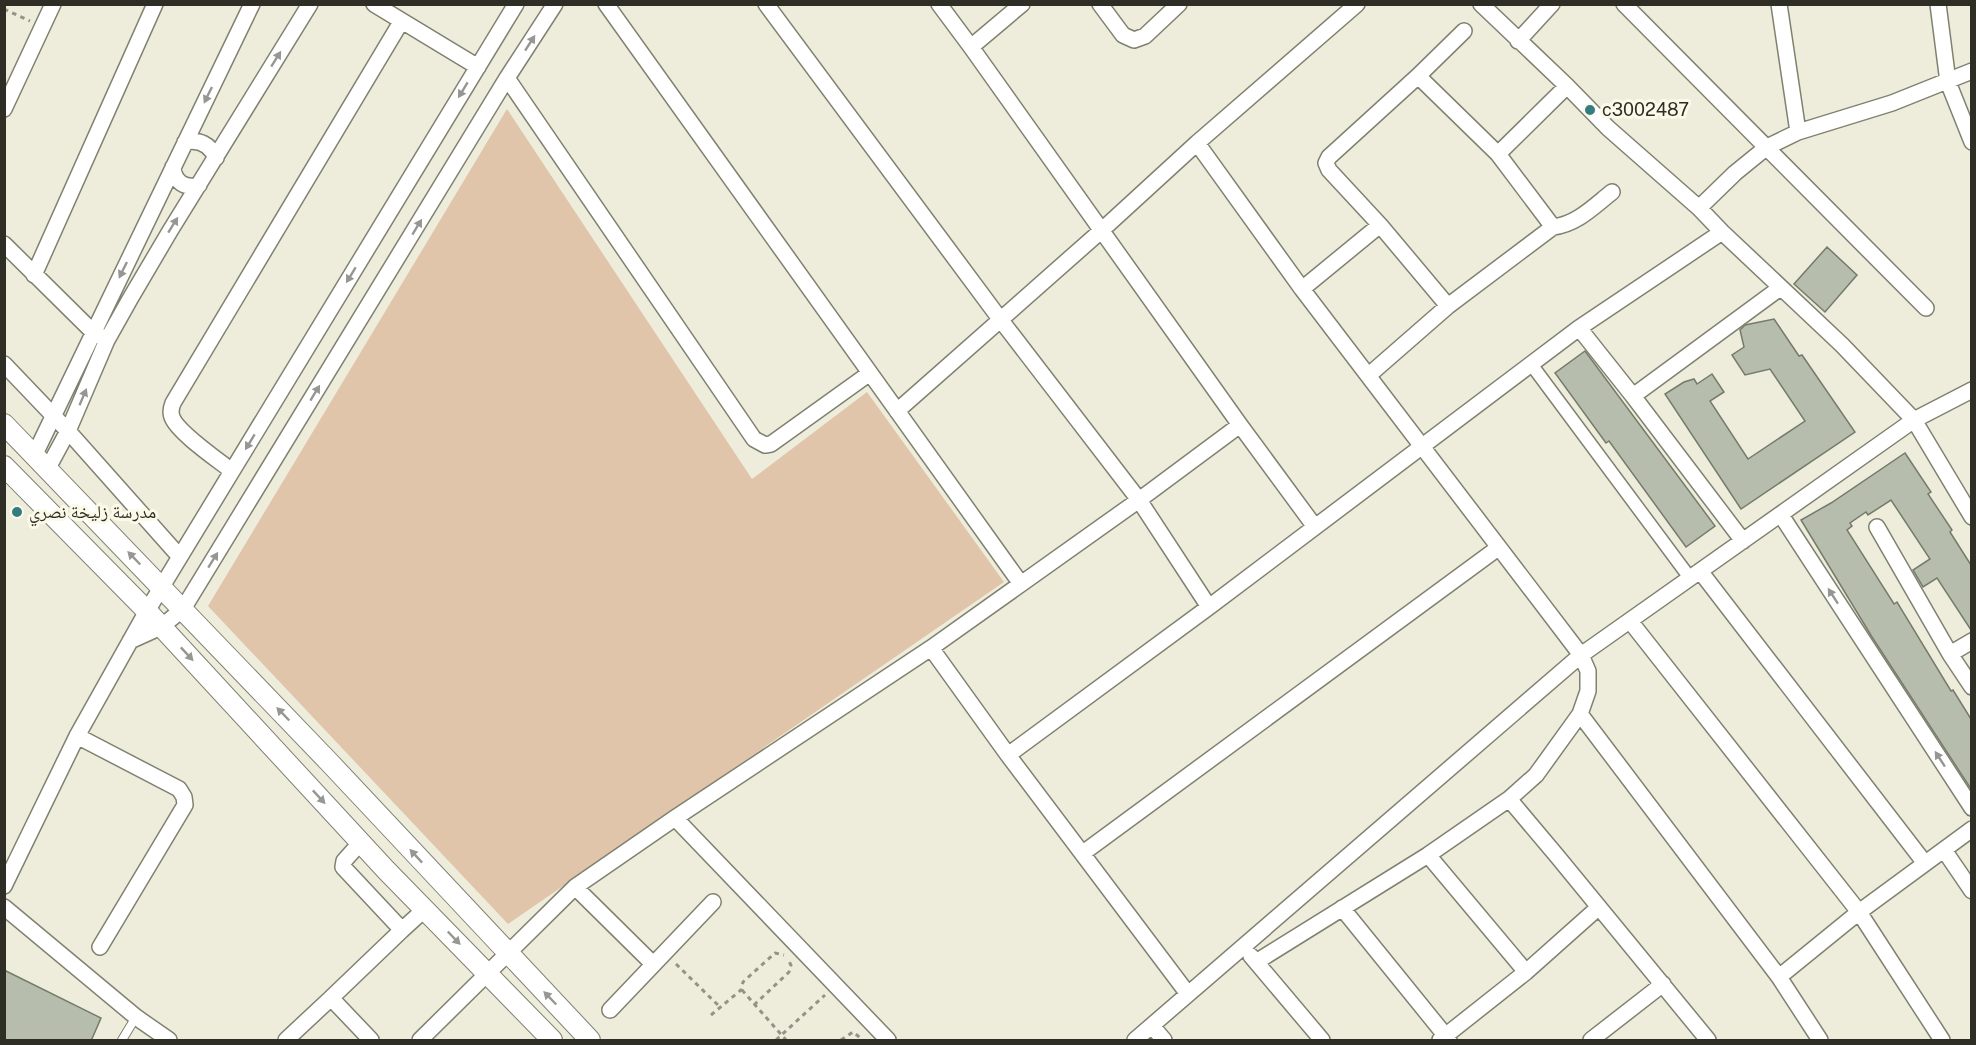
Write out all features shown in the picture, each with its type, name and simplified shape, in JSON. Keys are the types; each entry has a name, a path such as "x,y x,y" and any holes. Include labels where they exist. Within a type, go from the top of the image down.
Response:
{"street":[{"path":"4,109 53,4"},
{"path":"34,275 156,4"},
{"path":"41,461 53,416 252,4"},
{"path":"41,461 68,431 107,340 170,231 310,4"},
{"path":"374,4 478,67"},
{"path":"4,886 77,736 147,611 516,4"},
{"path":"130,641 161,627 183,609 507,78 555,4"},
{"path":"606,4 1021,584"},
{"path":"766,4 1000,319 1138,500 1209,607"},
{"path":"939,4 1315,527"},
{"path":"971,47 1022,4"},
{"path":"1100,4 1123,35 1134,40 1145,36 1179,4"},
{"path":"897,411 1197,143 1357,4"},
{"path":"1481,4 1608,128 1699,208 1842,345 1914,420 1971,517"},
{"path":"1518,41 1552,4"},
{"path":"1624,4 1926,309"},
{"path":"1779,4 1798,132"},
{"path":"1938,4 1948,82 1971,142"},
{"path":"232,471 180,430 172,420 170,411 172,403 402,22"},
{"path":"1448,306 1380,225 1329,170 1326,163 1329,157 1464,31"},
{"path":"1699,208 1735,173 1767,147 1798,132 1892,103 1971,71"},
{"path":"1418,76 1498,154 1553,227"},
{"path":"507,78 754,439 765,445 771,444 870,373"},
{"path":"1498,154 1567,86"},
{"path":"185,142 199,141 205,144 210,147 216,158"},
{"path":"1197,143 1302,289 1581,655 1588,671 1588,692 1580,714 1536,775 1509,799 1428,855 1256,962"},
{"path":"173,167 173,173 179,183 189,187 199,185"},
{"path":"1368,375 1448,306 1553,227 1565,226 1578,220 1612,192"},
{"path":"1302,289 1380,225"},
{"path":"1008,755 1209,607 1579,328 1722,232"},
{"path":"4,244 93,332 107,340"},
{"path":"1634,396 1780,288"},
{"path":"1579,328 1634,396 1743,541"},
{"path":"4,364 68,431 180,557"},
{"path":"1531,364 1695,575 1924,862"},
{"path":"1135,1041 1581,655 1914,420 1971,390"},
{"path":"4,424 183,609 590,1041"},
{"path":"420,1041 575,887 931,648 1240,425"},
{"path":"4,466 147,611 361,843 552,1041"},
{"path":"1781,515 1971,808"},
{"path":"1877,527 1971,687"},
{"path":"1083,853 1498,548"},
{"path":"1630,621 1859,912 1942,1041"},
{"path":"1950,654 1971,640"},
{"path":"931,648 1008,755 1188,994"},
{"path":"1580,714 1779,977 1820,1041"},
{"path":"77,736 178,789 184,797 185,805 100,947"},
{"path":"1509,799 1708,1041"},
{"path":"675,818 888,1041"},
{"path":"1779,977 1859,912 1971,829"},
{"path":"361,843 344,861 343,867 402,930"},
{"path":"1944,850 1971,891"},
{"path":"1428,855 1526,972"},
{"path":"575,887 653,964"},
{"path":"610,1010 713,902"},
{"path":"4,907 136,1017 169,1041"},
{"path":"1342,908 1445,1039 1526,972 1599,907"},
{"path":"286,1041 425,909"},
{"path":"1244,947 1323,1041"},
{"path":"1591,1041 1663,984"},
{"path":"331,998 371,1041"},
{"path":"1152,1026 1164,1041"}],"lane":[{"path":"122,1041 136,1017"}],"path":[{"path":"4,9 42,28"},
{"path":"787,958 800,947"},
{"path":"665,952 720,1007"},
{"path":"711,1015 741,990 743,982 775,953 781,953 791,965 789,972 754,1005"},
{"path":"776,1041 835,985"},
{"path":"741,990 786,1041"},
{"path":"841,1041 853,1032 863,1041"}],"shaded area":[{"path":"507,109 752,479 867,392 1004,582 508,924 208,606"}],"building":[{"path":"1827,247 1857,275 1825,312 1794,284"},
{"path":"1774,319 1855,432 1741,509 1665,394 1684,382 1694,379 1697,384 1712,374 1724,392 1710,401 1748,459 1805,421 1770,369 1745,375 1732,355 1744,347 1740,330 1745,325"},
{"path":"1585,351 1715,526 1686,547 1609,441 1606,443 1555,373"},
{"path":"1905,453 1931,492 1928,494 1952,530 1950,532 1971,565 1971,630 1937,578 1923,587 1913,570 1930,559 1891,500 1868,515 1866,512 1850,523 1852,526 1847,530 1894,604 1897,602 1951,691 1953,690 1971,719 1971,789 1872,637 1801,520 1831,503"},
{"path":"4,970 101,1018 91,1041 4,1041"}],"place":[{"name":"c3002487","path":"1590,110"},
{"name":"مدرسة زليخة نصري","path":"17,512"}]}
